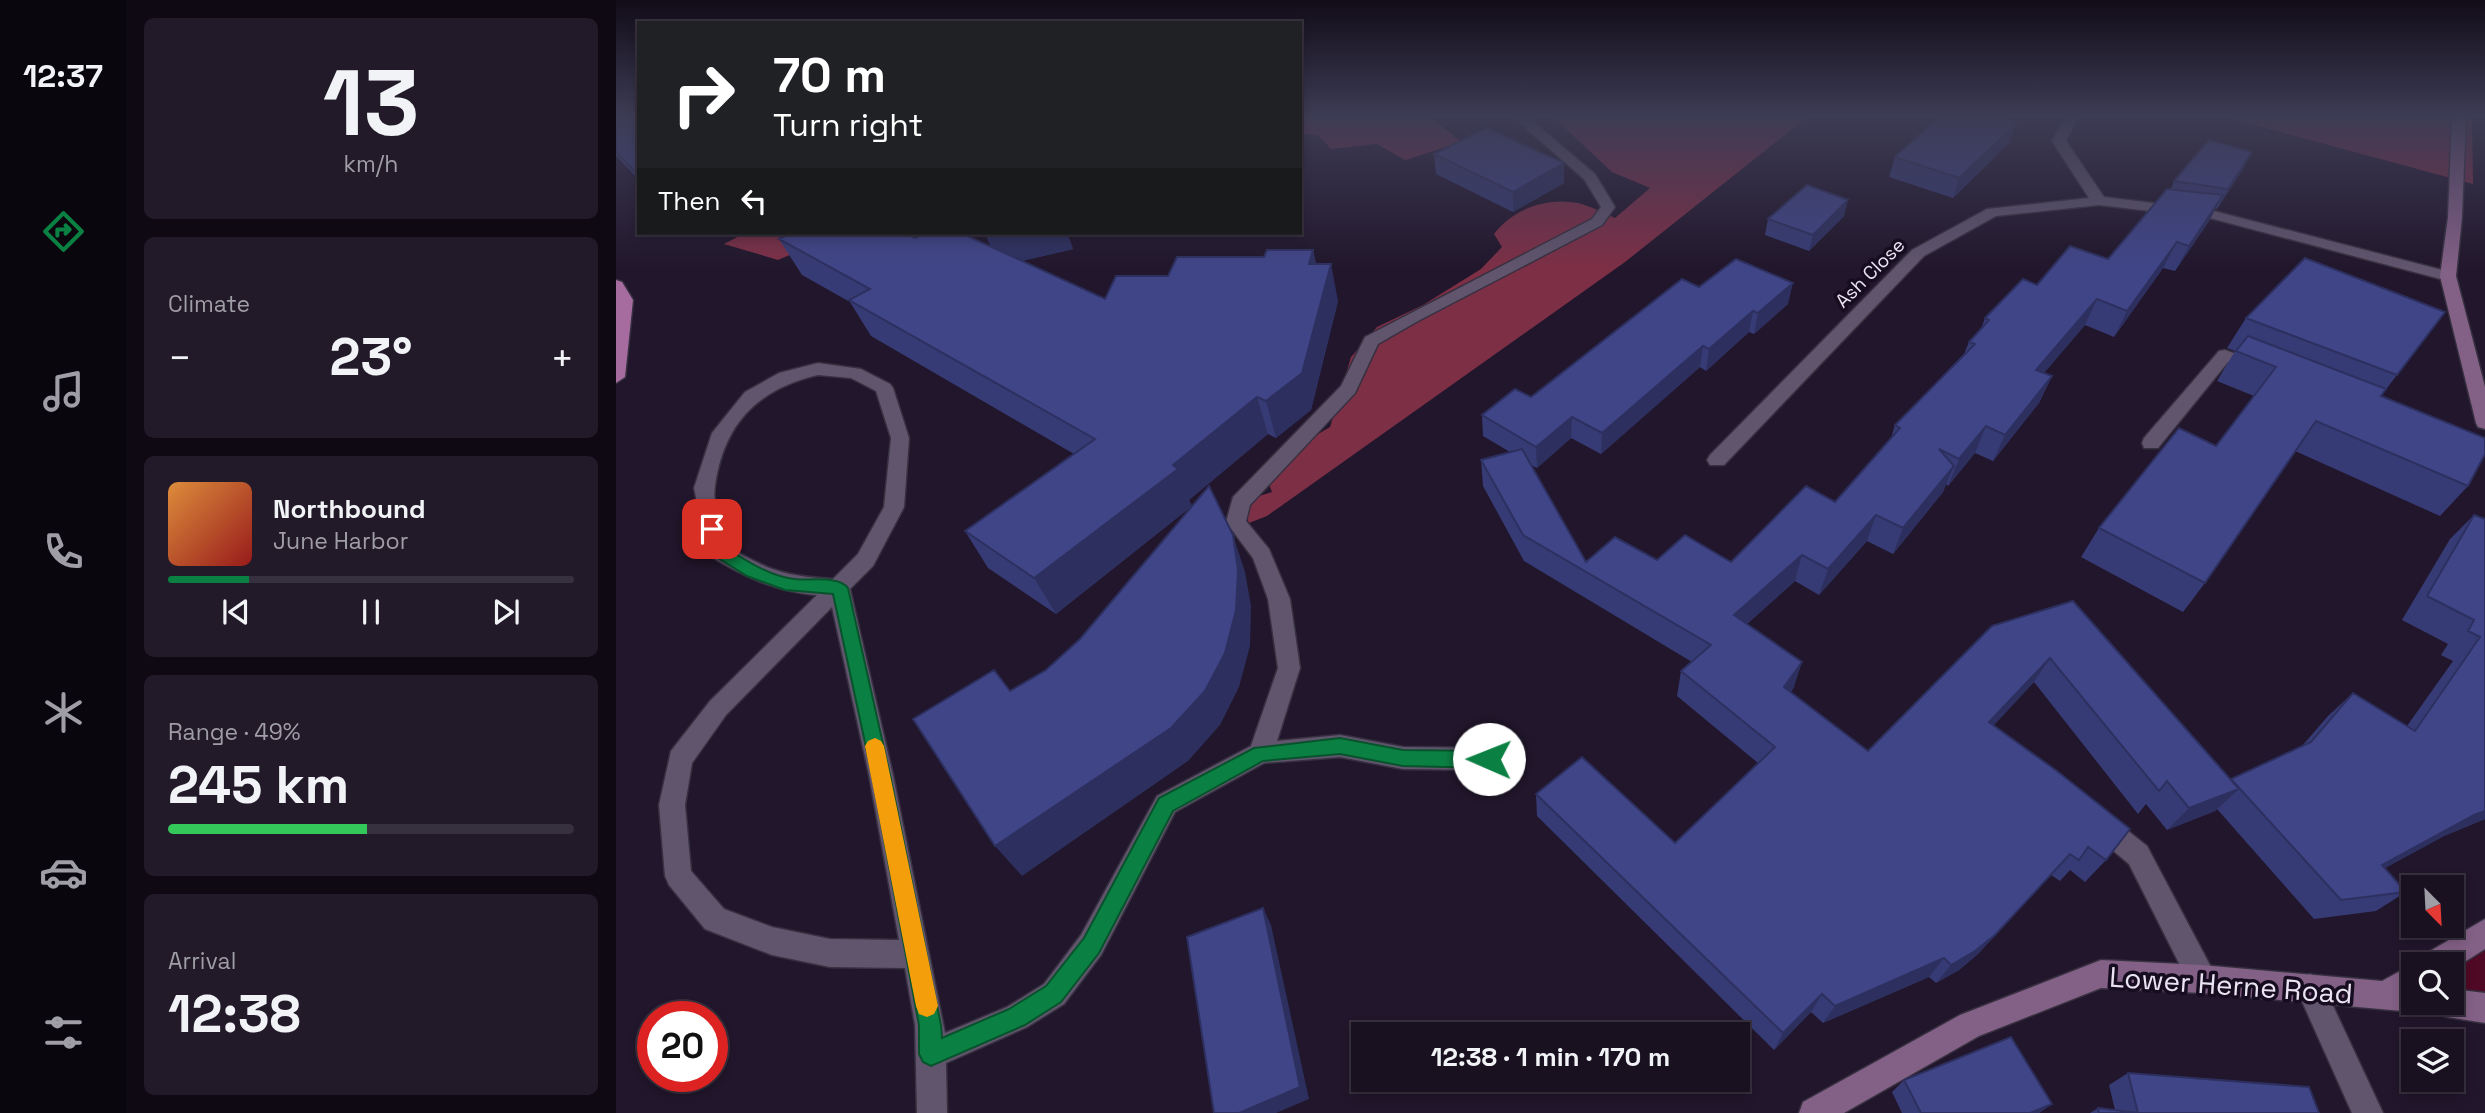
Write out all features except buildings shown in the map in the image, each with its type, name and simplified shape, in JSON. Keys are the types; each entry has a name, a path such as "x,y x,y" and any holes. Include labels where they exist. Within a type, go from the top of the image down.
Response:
{"main road":[{"path":"616,285 625,300 617,376"}],"street":[{"path":"1261,753 1289,668 1279,599 1262,555 1236,522 1240,502 1349,389 1371,341 1412,317 1597,222 1608,207 1590,177 1578,167"},
{"path":"2076,167 2099,201"},
{"path":"2457,167 2455,217 2448,276 2485,423"},
{"name":"Ash Close","path":"1717,460 1918,253 1992,212 2099,201 2210,214 2448,276"},
{"path":"2151,443 2225,355 2277,376"},
{"path":"839,588 791,585 752,571 715,549 704,488 721,433 751,396 785,377 818,369 855,373 884,388 900,438 894,507 866,560 839,588 718,708 680,760 672,805 678,876 715,919 772,942 830,953 916,954"},
{"path":"839,588 881,775 930,1025 932,1113"},
{"path":"931,1054 1017,1017 1054,994 1091,945 1166,804 1261,753 1340,746 1403,758 1489,759"},
{"path":"2075,804 2138,855 2202,979"},
{"path":"2454,952 2485,933"},
{"name":"Lower Herne Road","path":"1814,1113 1970,1025 2101,974 2202,979 2400,997"},
{"path":"2310,988 2368,1113"},
{"path":"2464,1005 2485,1008"}],"shaded area":[{"path":"1607,167 1745,167 1625,262 1267,516 1249,523 1240,502 1272,492 1262,467 1330,427 1351,357 1377,327 1423,305 1481,269 1502,247 1494,234 1520,212 1542,204 1566,202 1583,204 1615,218 1650,188 1612,172"},
{"path":"2410,167 2473,167 2473,184"},
{"path":"741,235 836,235 778,260 724,244"},
{"path":"2485,933 2485,1008 2464,1005 2464,952 2454,952"}],"slow traffic":[{"path":"875,746 927,1006"}],"route":[{"path":"712,529 715,549 752,571 791,585 839,588 881,775 930,1025 931,1054 1017,1017 1054,994 1091,945 1166,804 1261,753 1340,746 1403,758 1489,759"}]}
